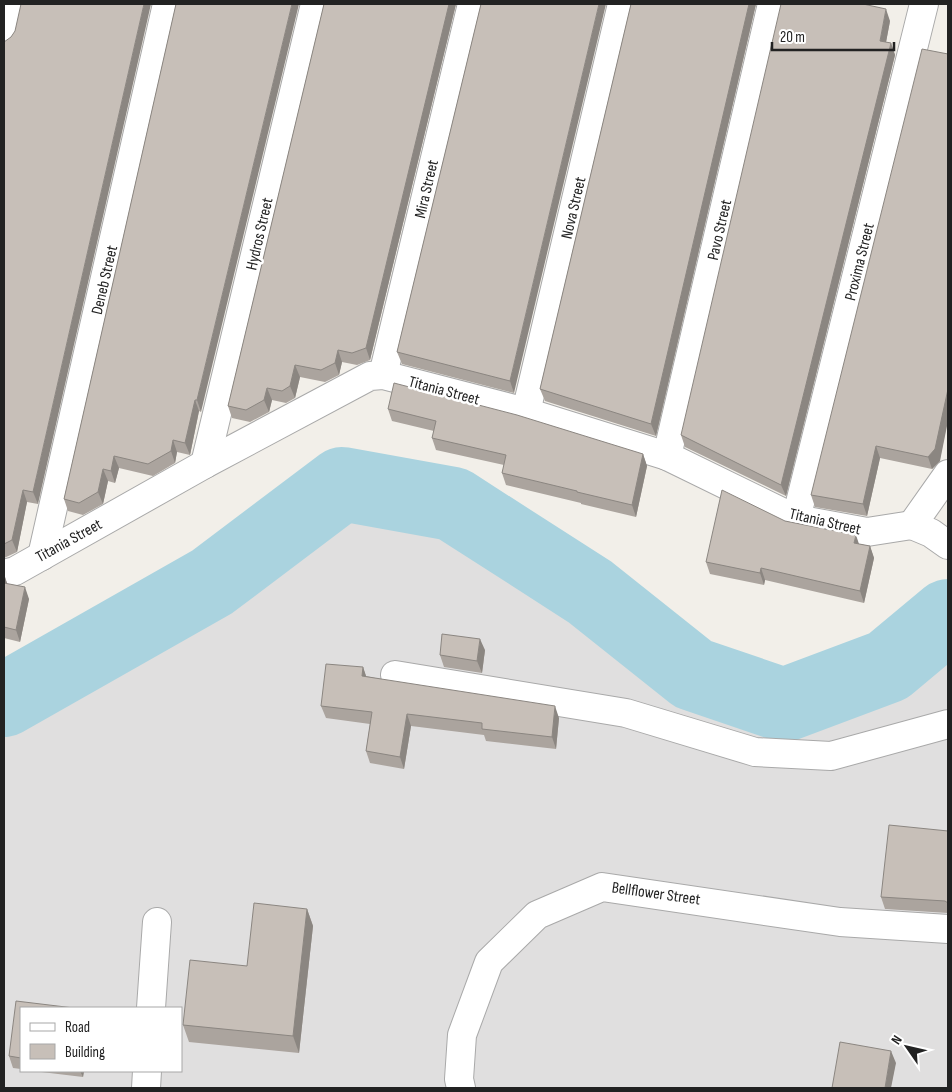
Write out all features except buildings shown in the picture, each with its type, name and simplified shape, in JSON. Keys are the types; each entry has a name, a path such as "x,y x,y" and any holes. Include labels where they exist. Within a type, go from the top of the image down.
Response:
{"street":[{"path":"4,39 12,4"},
{"name":"Deneb Street","path":"42,556 167,4"},
{"name":"Hydros Street","path":"206,464 315,4"},
{"name":"Mira Street","path":"383,375 472,4"},
{"name":"Nova Street","path":"526,412 622,4"},
{"name":"Pavo Street","path":"667,456 772,4"},
{"name":"Proxima Street","path":"796,519 924,4"},
{"name":"Titania Street","path":"4,574 15,571 206,464 370,376 383,375 526,412 667,456 796,519 867,532 930,534"},
{"path":"930,534 948,474"},
{"path":"395,675 626,712 755,752 831,756 948,724"},
{"name":"Bellflower Street","path":"460,1088 462,1035 489,962 537,915 602,886 840,922 948,930"},
{"path":"152,1007 157,922"},
{"path":"146,1088 147,1072"}],"shaded area":[{"path":"342,484 453,504 590,592 693,674 784,705 888,666 948,616 948,1088 4,1088 4,700 212,582"}],"waterway":[{"path":"4,700 212,582 342,484 453,504 590,592 693,674 784,705 888,666 948,616"}]}
